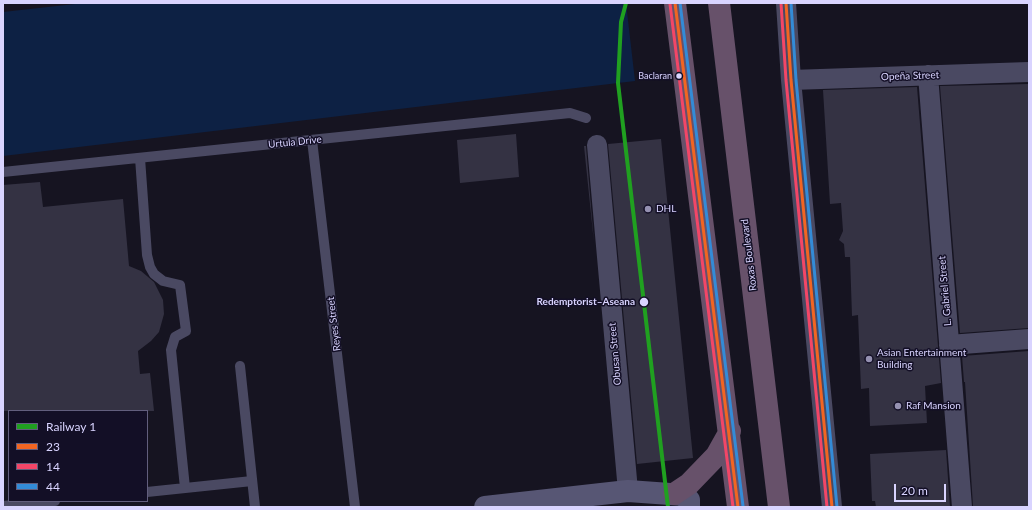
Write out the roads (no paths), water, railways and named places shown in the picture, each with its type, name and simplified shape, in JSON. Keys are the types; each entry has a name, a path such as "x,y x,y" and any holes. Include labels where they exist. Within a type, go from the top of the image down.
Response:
{"highway":[{"path":"675,3 683,75 730,431 738,507"},
{"name":"Roxas Boulevard","path":"719,3 779,507"},
{"path":"682,501 689,484 716,456 730,431"}],"street":[{"path":"786,3 791,80 832,507"},
{"name":"Opeña Street","path":"791,80 1029,72"},
{"name":"L. Gabriel Street","path":"928,76 962,507"},
{"name":"Obusan Street","path":"597,145 628,491"},
{"path":"949,345 1029,339"},
{"path":"485,507 628,491 682,501"}],"lane":[{"name":"Urtula Drive","path":"3,172 570,113 586,118"},
{"name":"Reyes Street","path":"312,140 356,507"},
{"path":"140,158 147,255 150,267 154,274 163,281 180,286 186,331 174,337 171,350 185,488"},
{"path":"240,366 255,507"},
{"path":"148,492 252,481"},
{"path":"3,506 45,502"}],"water":[{"path":"84,3 626,3 635,81 3,156 3,12"}],"rail line":[{"name":"1","path":"626,3 621,22 618,83 668,507"}],"place":[{"name":"Baclaran","path":"679,76"},
{"name":"DHL","path":"648,209"},
{"name":"Redemptorist–Aseana","path":"644,302"},
{"name":"Asian Entertainment Building","path":"869,359"},
{"name":"Raf Mansion","path":"898,406"}]}
